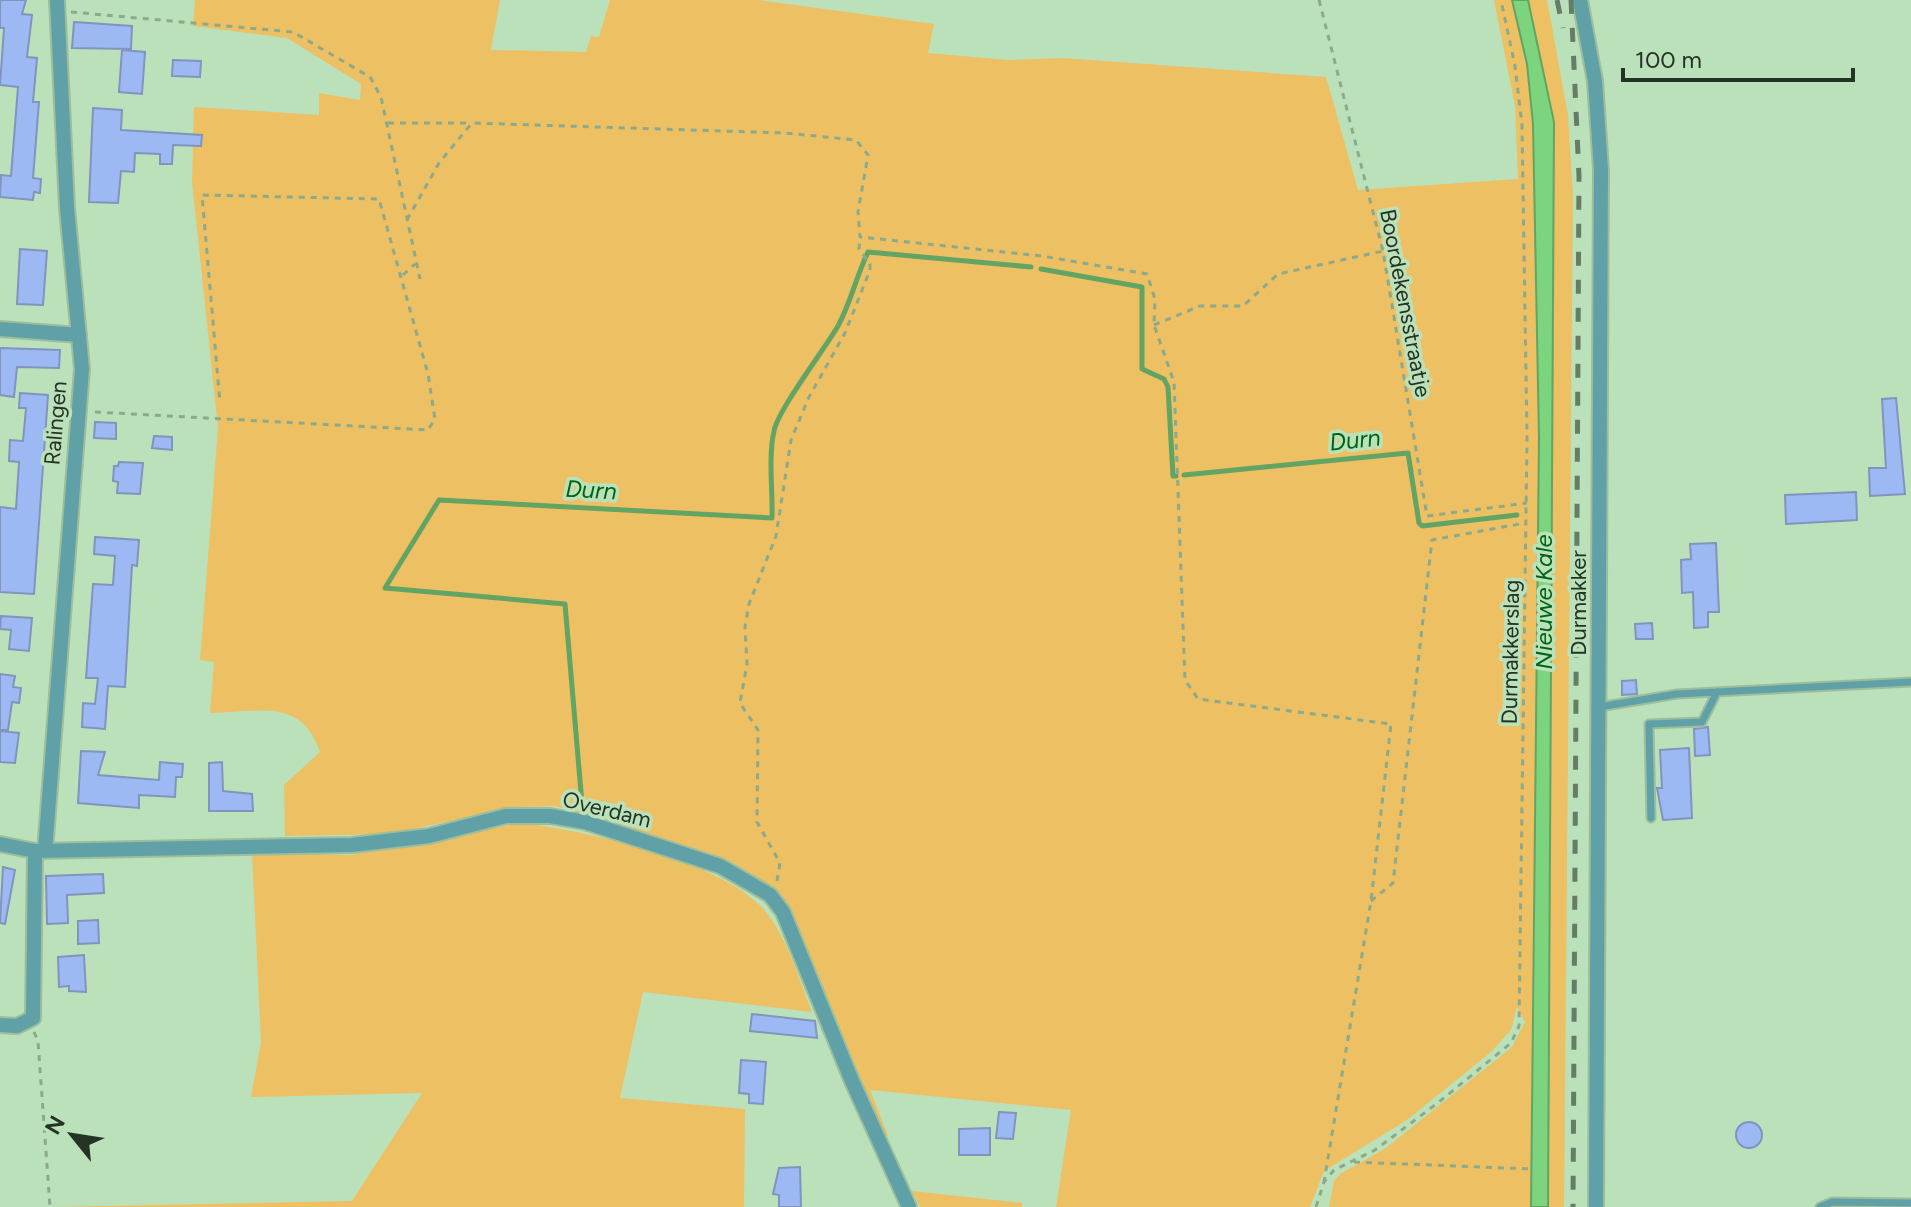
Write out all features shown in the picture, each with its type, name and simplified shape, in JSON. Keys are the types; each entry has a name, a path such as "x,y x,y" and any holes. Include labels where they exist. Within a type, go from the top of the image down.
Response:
{"street":[{"name":"Durmakker","path":"1580,0 1595,81 1601,170 1596,1207"},
{"name":"Ralingen","path":"30,1023 35,1008 40,851 82,369 67,208 57,6"},
{"path":"0,329 79,335"},
{"name":"Overdam","path":"0,844 40,851 352,845 429,836 506,816 550,816 612,830 720,866 770,895 783,912 852,1081 909,1207"},
{"path":"0,1025 30,1023"}],"lane":[{"path":"1599,707 1677,694 1911,682"},
{"path":"1651,818 1649,724 1702,722 1717,692"},
{"path":"1820,1207 1832,1202 1911,1203"}],"path":[{"name":"Boordekensstraatje","path":"1319,0 1383,251 1427,516 1527,503"},
{"name":"Durmakkerslag","path":"1324,1182 1334,1170 1375,1150 1439,1102 1511,1043 1519,1026 1527,522 1522,125 1515,66 1501,0"},
{"path":"57,6 293,32 370,77 381,97 420,279"},
{"path":"386,123 785,133 856,140 868,155 858,212 861,251 870,264 845,333 809,397 791,440 776,536 749,604 745,627 747,664 740,703 758,730 757,822 780,863 779,878 770,895"},
{"path":"407,220 412,206 439,163 472,123"},
{"path":"77,411 428,430 435,419 435,406 403,275 379,199 202,195 220,403"},
{"path":"860,237 1042,256 1147,274 1155,299 1154,325 1174,382 1185,680 1198,699 1391,724 1371,901 1324,1182 1316,1207"},
{"path":"1154,325 1200,306 1243,306 1278,274 1383,251"},
{"path":"403,275 415,263"},
{"path":"1371,901 1393,883 1432,540 1527,522"},
{"path":"30,1023 38,1041 50,1207"},
{"path":"1351,1162 1532,1169"}],"shaded area":[{"path":"195,0 500,0 491,50 586,52 591,36 599,37 610,0 758,0 934,24 928,53 1008,60 1062,58 1326,77 1358,190 1518,179 1515,106 1494,0 1512,0 1527,64 1533,124 1539,438 1531,1207 1329,1207 1334,1181 1340,1174 1386,1148 1512,1047 1525,1022 1517,1007 1511,1030 1491,1052 1407,1120 1324,1171 1310,1207 1056,1207 1071,1110 870,1090 888,1135 884,1137 790,915 777,893 766,884 770,895 734,863 555,806 519,807 388,834 285,836 284,785 320,752 312,734 290,715 276,712 210,713 214,662 200,660 218,428 192,182 194,107 319,115 319,93 360,100 361,84 287,38 193,26"},
{"path":"1528,0 1547,0 1568,115 1573,195 1564,1207 1548,1207 1554,122"},
{"path":"521,823 616,841 688,864 747,894 766,912 781,935 812,1012 643,992 620,1098 745,1109 744,1207 55,1207 352,1201 422,1093 251,1097 261,1042 252,853 350,855"},
{"path":"912,1191 1022,1203 1022,1207 920,1207"}],"water":[{"name":"Nieuwe Kale","path":"1512,0 1528,0 1554,122 1548,1207 1531,1207 1539,438 1533,124 1527,64"}],"building":[{"path":"0,0 26,0 22,14 32,15 27,57 37,58 33,102 39,102 33,178 41,179 40,193 34,192 33,200 0,197 1,175 11,176 18,87 0,85 4,28 0,28"},
{"path":"74,22 132,26 131,49 72,48"},
{"path":"122,50 145,52 142,94 119,92"},
{"path":"173,60 201,61 200,77 172,76"},
{"path":"93,108 122,110 121,130 202,135 201,146 173,145 172,164 160,164 160,154 135,153 134,172 121,171 118,203 89,202"},
{"path":"20,249 47,251 43,305 17,304"},
{"path":"0,348 60,350 59,368 17,367 14,397 0,395"},
{"path":"20,393 48,395 34,594 0,592 0,507 16,509 19,462 9,461 10,440 23,441 26,408 19,408"},
{"path":"1896,398 1905,494 1870,496 1869,468 1886,468 1882,399"},
{"path":"95,422 116,423 116,439 94,438"},
{"path":"154,436 172,437 172,450 152,448"},
{"path":"119,462 143,463 140,494 117,493 118,482 113,481 114,466 118,466"},
{"path":"1856,492 1857,520 1786,524 1785,495"},
{"path":"95,537 139,540 137,566 132,565 125,687 108,686 105,729 82,727 83,703 95,704 98,678 86,678 93,584 113,585 115,556 94,554"},
{"path":"1716,543 1719,612 1708,612 1708,627 1694,628 1693,592 1682,593 1681,560 1691,559 1690,544"},
{"path":"1,616 32,618 29,651 9,649 11,630 0,629"},
{"path":"1652,623 1653,639 1636,639 1635,624"},
{"path":"0,674 15,676 13,687 21,688 19,703 12,702 8,730 0,730"},
{"path":"1636,680 1637,694 1622,695 1622,681"},
{"path":"1708,727 1710,755 1695,756 1694,729"},
{"path":"0,731 19,733 15,763 0,762"},
{"path":"1689,748 1692,818 1663,820 1657,788 1662,788 1660,750"},
{"path":"81,751 105,752 98,775 159,780 160,762 183,764 182,777 176,777 175,797 139,795 139,808 78,803"},
{"path":"222,762 223,791 252,794 253,811 209,811 209,763"},
{"path":"3,867 15,870 5,924 0,923"},
{"path":"103,874 104,893 67,895 68,923 47,924 46,876"},
{"path":"98,920 99,943 78,944 78,921"},
{"path":"84,955 86,992 69,991 69,986 59,987 58,957"},
{"path":"752,1014 815,1021 817,1038 750,1031"},
{"path":"741,1060 766,1062 763,1104 749,1103 749,1094 739,1093"},
{"path":"999,1112 1016,1113 1013,1139 996,1138"},
{"path":"1749,1122 1758,1126 1762,1135 1758,1144 1749,1148 1740,1144 1736,1135 1740,1126"},
{"path":"990,1128 990,1155 959,1155 959,1129"},
{"path":"800,1167 801,1207 779,1207 779,1195 773,1194 779,1168"}],"waterway":[{"name":"Durn","path":"582,804 565,604 385,588 439,500 772,518 771,452 777,421 838,326 868,252 1031,267"},
{"name":"Durn","path":"1041,269 1142,287 1142,369 1164,379 1168,387 1173,476 1176,476"},
{"name":"Durn","path":"1184,475 1408,453 1422,526 1517,515"}],"railway":[{"path":"1557,0 1563,28"},
{"path":"1571,0 1579,176 1573,1207"}]}
